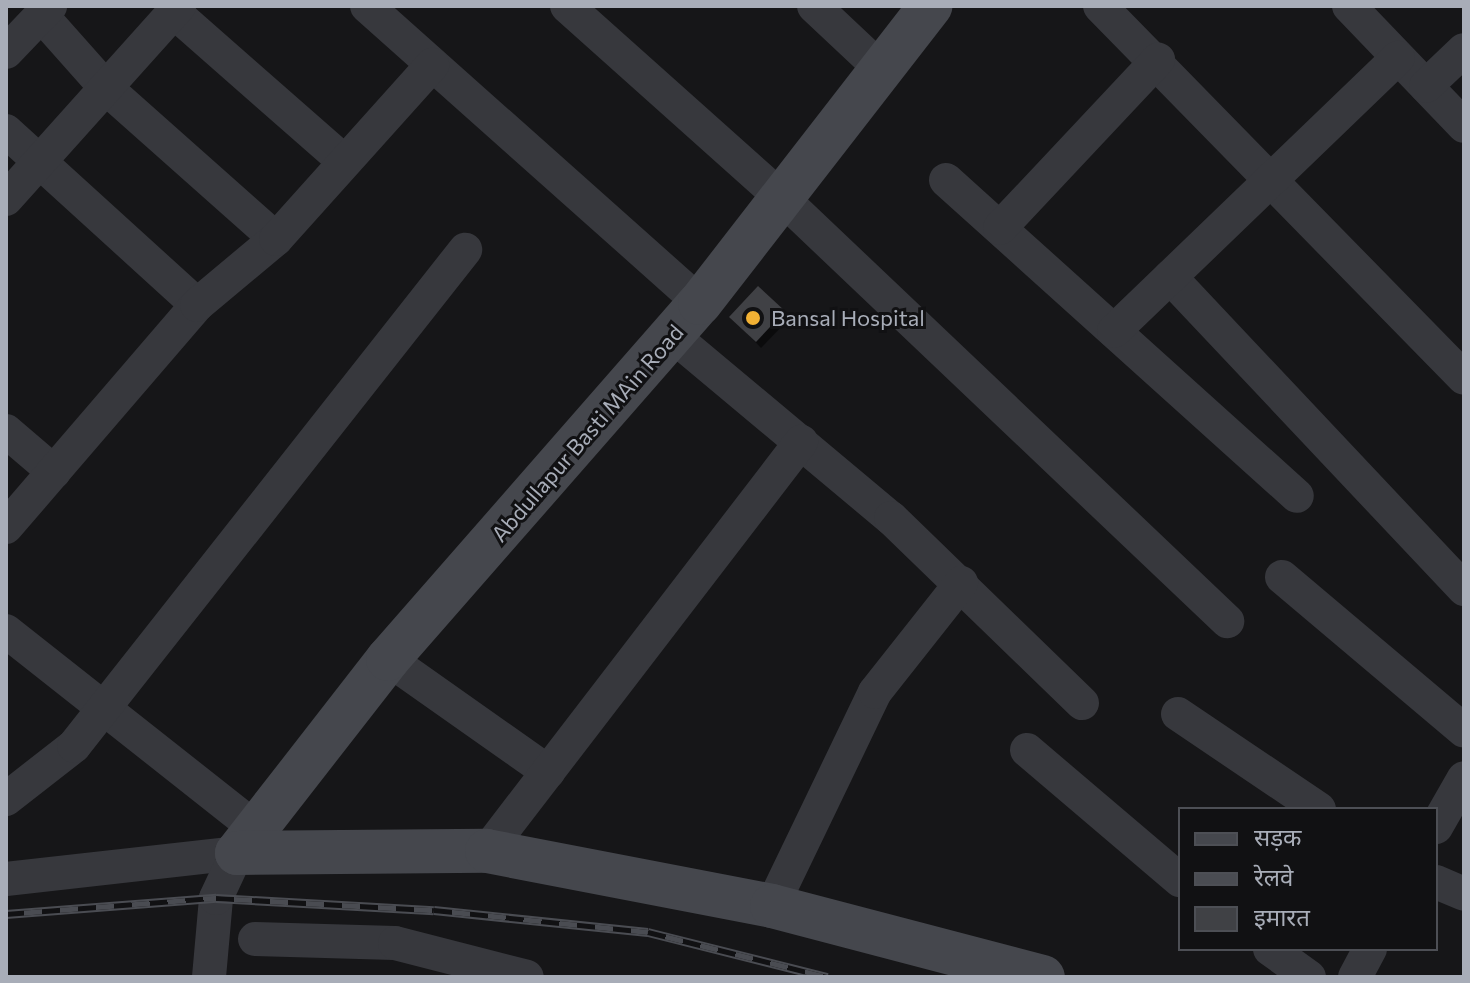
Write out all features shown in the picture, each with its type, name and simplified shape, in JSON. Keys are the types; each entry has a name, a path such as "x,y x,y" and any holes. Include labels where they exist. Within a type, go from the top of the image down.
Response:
{"street":[{"path":"367,6 700,303"},
{"path":"567,6 783,199 1227,621"},
{"path":"814,6 880,68"},
{"name":"Abdullapur Basti MAin Road","path":"246,841 388,659 673,336 783,199 930,6"},
{"path":"1100,6 1158,60 1268,181 1464,378"},
{"path":"1349,6 1464,126"},
{"path":"6,199 177,9 345,162"},
{"path":"6,52 46,11 106,88 276,239"},
{"path":"1426,86 1464,50"},
{"path":"1114,331 1398,58"},
{"path":"1000,228 1158,60"},
{"path":"6,527 197,305 276,239 432,65"},
{"path":"6,131 197,305"},
{"path":"946,180 1297,496"},
{"path":"6,799 74,746 465,250"},
{"path":"1170,277 1464,589"},
{"path":"673,336 801,442 961,583 1082,703"},
{"path":"6,431 54,472"},
{"path":"487,851 801,442"},
{"path":"1282,577 1464,731"},
{"path":"772,906 875,692 961,583"},
{"path":"6,631 104,709 246,841"},
{"path":"388,659 548,772"},
{"path":"1178,714 1316,807"},
{"path":"1027,750 1178,878"},
{"path":"1438,824 1464,778"},
{"path":"209,977 216,898 246,841"},
{"path":"6,879 246,841 487,851 772,906 1043,977"},
{"path":"1438,883 1464,894"},
{"path":"255,939 395,943 527,977"},
{"path":"1273,951 1309,977"},
{"path":"1355,977 1369,951"}],"building":[{"path":"758,286 785,311 756,342 729,317"}],"railway":[{"path":"6,914 216,898 434,910 648,932 827,977"}],"place":[{"name":"Bansal Hospital","path":"753,318"}]}
